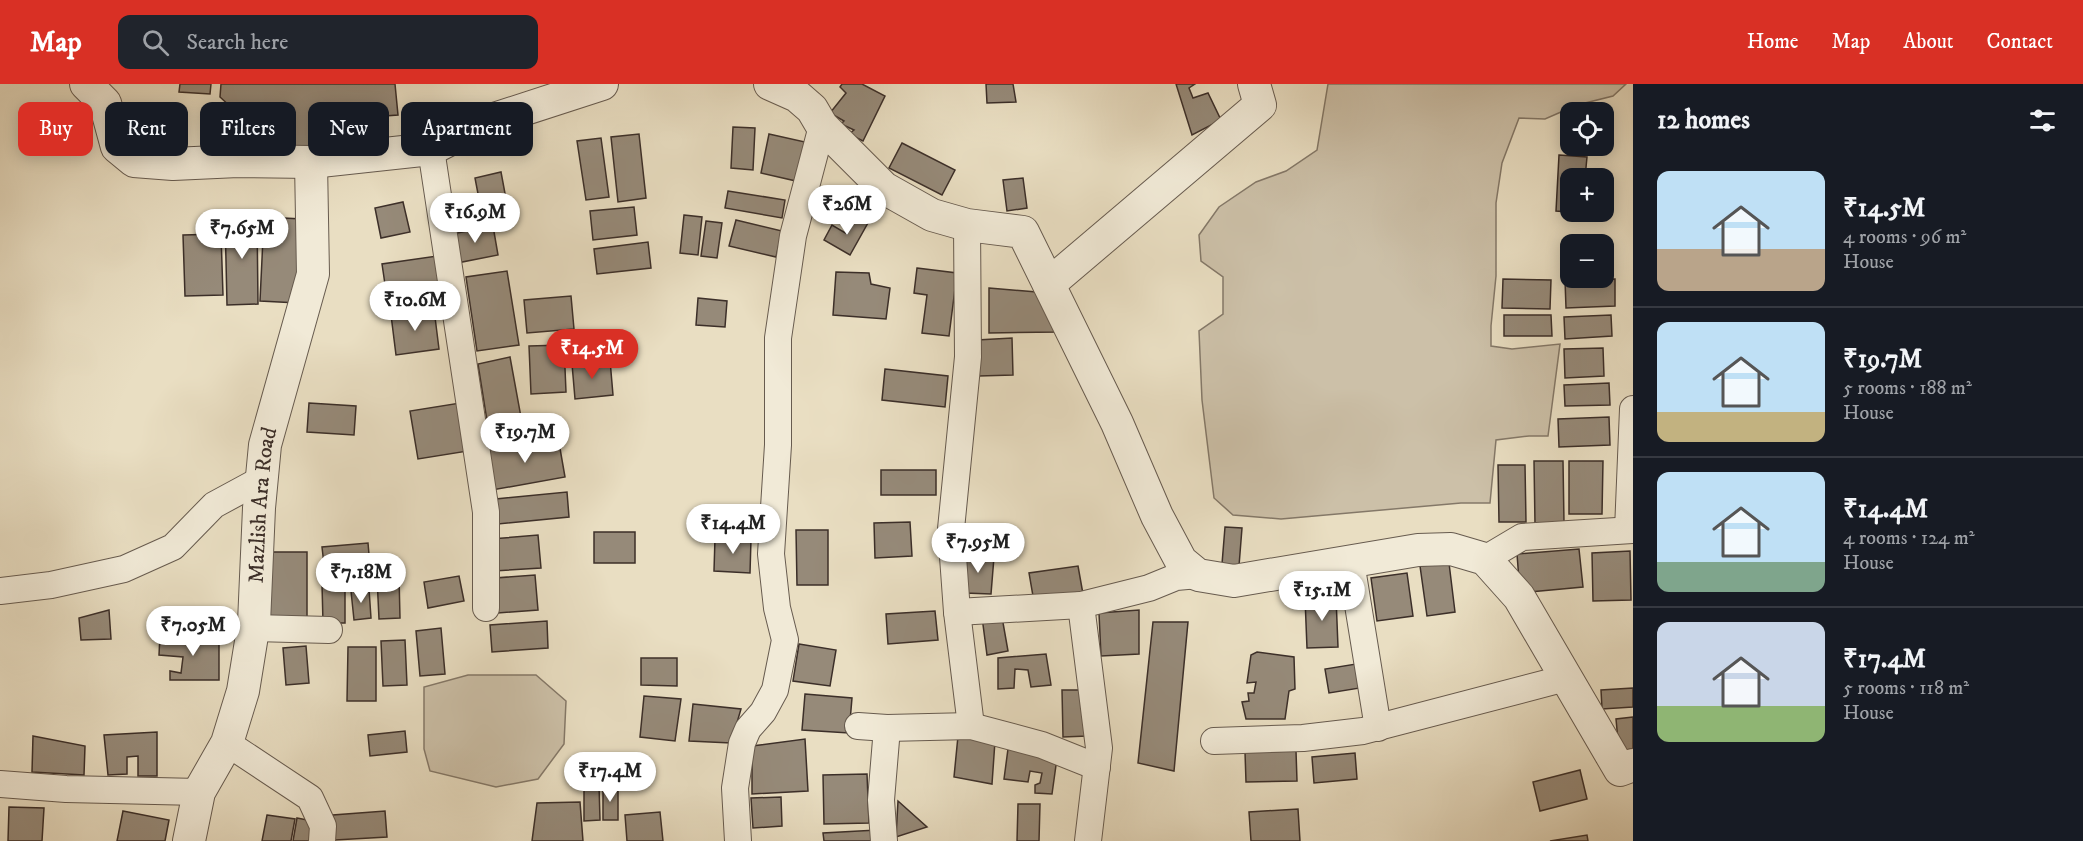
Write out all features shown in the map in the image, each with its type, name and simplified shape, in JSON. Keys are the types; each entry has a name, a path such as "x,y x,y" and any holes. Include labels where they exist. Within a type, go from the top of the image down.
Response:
{"street":[{"path":"86,84 105,103 117,147 134,161 173,164 238,161 311,162 401,152"},
{"path":"533,106 602,84"},
{"path":"1049,284 1260,105 1254,84"},
{"path":"791,88 812,109 822,126 884,188 932,216 967,225 1023,232 1117,423 1157,516 1181,561 1198,575"},
{"path":"738,841 735,788 742,743 748,729 763,712 775,690 785,640 777,608 771,554 778,445 778,338 793,236 822,126"},
{"path":"432,156 486,512 486,608"},
{"name":"Mazlish Ara Road","path":"189,841 199,792 227,743 243,691 253,628 265,445 313,274 311,162"},
{"path":"967,225 968,357 951,529 957,612 971,726"},
{"path":"1485,558 1522,537 1630,530 1633,409"},
{"path":"0,591 51,585 124,569 173,547 214,505 262,479"},
{"path":"957,612 1081,605 1149,588 1176,577 1198,575 1234,581 1429,550 1451,549 1485,558 1519,597 1620,770 1633,765"},
{"path":"1351,562 1378,728"},
{"path":"1081,605 1099,748 1088,841"},
{"path":"253,628 329,630"},
{"path":"1214,741 1303,738 1378,728 1566,678"},
{"path":"858,726 887,728 971,726 1042,745 1097,767"},
{"path":"884,841 881,800 887,728"},
{"path":"227,743 310,798 323,826 322,841"},
{"path":"0,784 66,789 199,792"}],"shaded area":[{"path":"1328,84 1626,84 1613,96 1589,102 1560,102 1560,112 1545,119 1519,118 1502,163 1496,203 1496,276 1491,346 1512,349 1560,344 1548,436 1496,440 1490,503 1461,503 1281,519 1233,515 1214,498 1202,400 1199,331 1223,314 1223,277 1201,261 1199,235 1219,207 1256,182 1286,171 1317,150"},
{"path":"468,675 536,675 566,701 564,744 538,779 496,787 430,771 424,749 424,687"}],"building":[{"path":"180,84 211,84 210,94 179,92"},
{"path":"221,84 395,84 398,115 389,116 389,102 308,102 308,148 296,149 296,102 225,102 220,97"},
{"path":"842,84 862,84 885,96 863,141 849,134 854,130 841,124 844,121 830,113 846,93 840,87"},
{"path":"986,84 1013,84 1016,102 987,103"},
{"path":"1176,84 1195,84 1189,88 1193,98 1208,93 1221,120 1192,135"},
{"path":"733,127 755,128 753,170 731,168"},
{"path":"639,134 646,198 618,202 611,137"},
{"path":"769,134 805,142 796,181 761,173"},
{"path":"601,138 609,197 586,200 577,141"},
{"path":"902,143 955,170 942,195 889,168"},
{"path":"1559,155 1587,157 1586,168 1560,168 1560,211 1556,211"},
{"path":"501,172 509,215 483,220 475,178"},
{"path":"1023,178 1027,208 1007,211 1003,180"},
{"path":"728,191 785,200 782,218 725,208"},
{"path":"403,202 410,232 381,238 375,208"},
{"path":"634,207 637,235 593,240 590,211"},
{"path":"684,215 702,217 698,255 680,253"},
{"path":"858,215 869,221 850,255 824,240 832,225 847,234"},
{"path":"257,216 258,304 227,305 225,217"},
{"path":"264,217 302,219 298,303 260,301"},
{"path":"736,220 782,231 776,257 729,246"},
{"path":"706,221 722,223 717,258 701,256"},
{"path":"493,226 498,255 457,263 452,234"},
{"path":"221,234 223,295 185,296 183,235"},
{"path":"648,242 651,268 597,274 594,249"},
{"path":"437,256 441,283 386,291 382,264"},
{"path":"917,268 957,273 949,336 922,333 927,295 914,293"},
{"path":"507,271 519,345 477,351 466,277"},
{"path":"836,272 869,273 871,284 890,288 886,319 833,315"},
{"path":"1503,279 1551,280 1550,309 1502,308"},
{"path":"1614,279 1615,306 1566,308 1565,288 1614,288"},
{"path":"989,288 1037,292 1057,332 989,333"},
{"path":"571,296 574,329 527,333 524,300"},
{"path":"698,298 727,301 725,327 696,325"},
{"path":"434,309 439,349 396,355 391,315"},
{"path":"1504,315 1551,315 1552,336 1504,336"},
{"path":"1611,315 1612,336 1565,339 1564,317"},
{"path":"1012,338 1013,375 979,376 977,340"},
{"path":"564,345 566,392 531,394 529,346"},
{"path":"1603,348 1604,376 1565,378 1564,349"},
{"path":"510,357 523,428 489,433 478,364"},
{"path":"610,360 613,395 575,399 572,364"},
{"path":"885,369 948,376 945,407 882,400"},
{"path":"1609,383 1610,405 1565,406 1564,385"},
{"path":"309,403 356,406 354,435 307,432"},
{"path":"460,403 468,451 418,459 410,411"},
{"path":"1609,417 1610,445 1559,447 1558,419"},
{"path":"558,437 565,477 492,490 486,450"},
{"path":"1534,461 1563,461 1564,523 1535,524"},
{"path":"1569,461 1603,461 1602,514 1569,514"},
{"path":"1498,465 1525,465 1526,522 1499,522"},
{"path":"881,470 936,470 936,495 881,495"},
{"path":"567,492 569,517 498,524 496,499"},
{"path":"910,522 912,556 875,558 874,523"},
{"path":"1225,527 1242,528 1239,566 1222,564"},
{"path":"796,530 828,530 828,585 797,585"},
{"path":"594,532 635,532 635,563 594,563"},
{"path":"538,535 541,568 494,571 491,539"},
{"path":"715,538 751,539 750,573 714,571"},
{"path":"368,543 371,578 326,582 322,547"},
{"path":"1579,549 1583,587 1520,593 1517,554"},
{"path":"1630,551 1631,600 1593,601 1592,553"},
{"path":"264,552 307,552 307,620 264,620"},
{"path":"962,556 994,557 991,594 965,593"},
{"path":"1449,563 1455,612 1427,616 1420,566"},
{"path":"1078,566 1083,594 1034,602 1029,573"},
{"path":"1407,573 1413,616 1377,621 1371,578"},
{"path":"535,575 538,610 498,613 495,578"},
{"path":"399,576 400,618 379,619 377,577"},
{"path":"459,576 464,601 428,608 424,582"},
{"path":"322,584 345,584 345,623 323,623"},
{"path":"369,589 371,618 354,620 351,591"},
{"path":"1336,597 1338,647 1307,648 1305,598"},
{"path":"109,610 111,639 81,640 79,618"},
{"path":"1139,610 1139,654 1101,656 1099,613"},
{"path":"935,611 938,640 888,644 886,614"},
{"path":"982,617 1002,617 1008,651 987,655"},
{"path":"547,621 548,648 492,652 490,625"},
{"path":"1153,622 1188,622 1174,771 1138,763"},
{"path":"441,628 445,674 420,676 416,631"},
{"path":"160,635 219,640 219,680 170,680 170,671 181,673 183,657 159,655"},
{"path":"405,640 407,685 383,686 381,641"},
{"path":"799,644 836,650 830,686 793,681"},
{"path":"306,646 309,683 286,685 283,648"},
{"path":"348,647 376,647 376,701 347,701"},
{"path":"1257,652 1294,657 1295,689 1289,691 1285,719 1246,719 1242,702 1249,701 1248,693 1254,693 1256,682 1247,683 1251,655"},
{"path":"1046,654 1051,685 1031,687 1028,670 1015,669 1014,688 998,689 998,658"},
{"path":"641,658 677,658 677,686 641,685"},
{"path":"1356,664 1360,688 1329,693 1325,669"},
{"path":"1633,688 1633,707 1602,709 1601,690"},
{"path":"1062,690 1086,690 1087,736 1063,737"},
{"path":"805,694 852,698 849,733 802,730"},
{"path":"644,696 681,699 675,741 640,737"},
{"path":"693,704 741,709 731,743 689,741"},
{"path":"1633,717 1633,749 1619,751 1616,719"},
{"path":"405,731 407,752 370,756 368,735"},
{"path":"157,732 157,776 138,776 138,756 127,757 127,774 108,775 104,735"},
{"path":"33,736 85,746 84,775 32,772"},
{"path":"958,736 995,741 992,784 954,777"},
{"path":"805,739 808,791 752,794 752,746"},
{"path":"1008,749 1057,758 1052,794 1035,793 1035,785 1040,783 1042,773 1030,771 1028,782 1004,779"},
{"path":"1296,751 1297,781 1246,782 1245,752"},
{"path":"1355,753 1357,779 1314,783 1312,757"},
{"path":"1580,770 1587,799 1540,811 1533,782"},
{"path":"867,774 869,823 824,824 823,775"},
{"path":"599,785 600,820 584,821 584,786"},
{"path":"603,786 618,786 618,820 603,820"},
{"path":"781,797 782,826 753,828 751,798"},
{"path":"898,801 927,827 896,837"},
{"path":"580,802 583,841 532,841 537,803"},
{"path":"1018,804 1040,804 1039,841 1017,841"},
{"path":"9,807 44,808 42,841 8,841"},
{"path":"1298,809 1300,841 1251,841 1249,812"},
{"path":"123,811 169,820 165,841 117,841"},
{"path":"385,811 387,837 335,840 333,815"},
{"path":"660,812 663,841 627,841 625,815"},
{"path":"267,815 295,819 291,841 262,841"},
{"path":"297,818 318,822 315,841 293,841"},
{"path":"877,830 877,841 824,841 823,833"},
{"path":"1587,835 1588,841 1550,841"}]}
